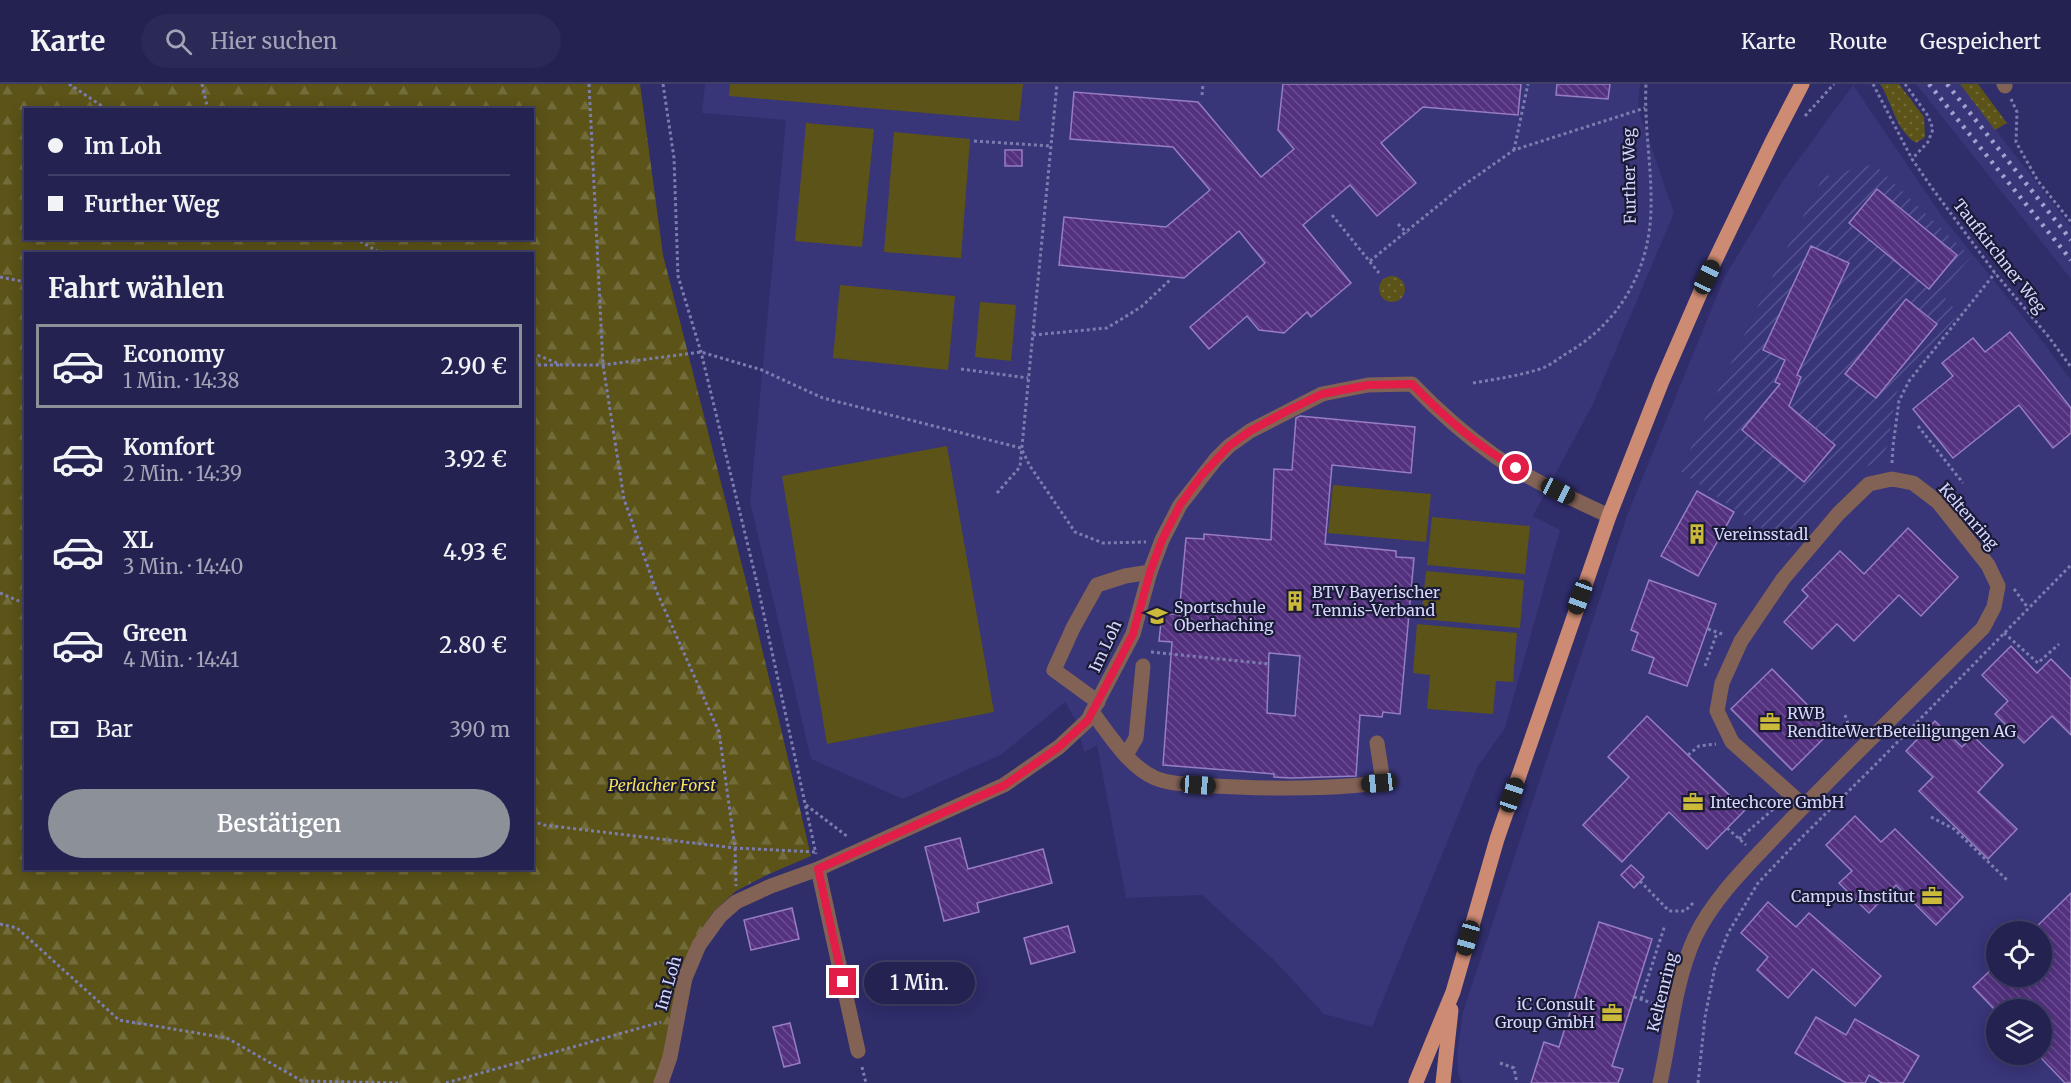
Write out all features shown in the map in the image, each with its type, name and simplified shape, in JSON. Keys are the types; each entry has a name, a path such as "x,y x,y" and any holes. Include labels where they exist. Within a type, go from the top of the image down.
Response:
{"main road":[{"path":"1432,1083 1414,1082 1453,992 1497,839 1609,516 1662,381 1707,277 1802,84"},
{"path":"1443,1083 1453,992"}],"street":[{"name":"Im Loh","path":"662,1083 670,1057 685,978 699,945 720,916 736,902 818,869 1005,785 1059,747 1088,720 1133,634 1150,572 1162,540 1180,505 1201,476 1229,446 1250,431 1322,394 1368,385 1412,384 1461,429 1496,457 1609,516"},
{"path":"1804,806 1732,742 1717,711 1722,682 1741,641 1783,579 1838,514 1869,484 1892,479"},
{"name":"Keltenring","path":"1660,1083 1673,1010 1684,969 1696,936 1719,900 1757,855 1804,806 1983,628 1994,607 1998,586 1988,565 1974,547 1932,497 1913,483 1892,479"},
{"path":"1150,572 1125,576 1097,585 1073,628 1054,670 1095,707 1135,765 1155,778 1175,783 1222,787 1357,786 1379,783 1382,775 1377,743"},
{"path":"1126,755 1136,738 1143,666"},
{"path":"818,869 858,1051"}],"path":[{"path":"69,84 105,108"},
{"path":"202,84 208,108"},
{"path":"589,84 603,365 624,499 656,590 719,732 735,848 736,902"},
{"path":"663,84 674,158 678,276 701,352 757,583 818,869"},
{"path":"997,493 1020,467 1057,84"},
{"path":"1202,95 1203,84"},
{"path":"1514,150 1528,84"},
{"name":"Further Weg","path":"1473,382 1509,378 1542,368 1585,343 1612,318 1627,294 1647,248 1651,208 1645,108 1646,84"},
{"path":"1799,124 1834,84"},
{"name":"Taufkirchner Weg","path":"1873,84 1912,159 1995,273 2071,367"},
{"path":"1905,84 1928,116 1933,129 1928,142 1912,159"},
{"path":"2005,85 2017,112 2016,142 2038,181 2071,222"},
{"path":"1370,261 1461,187 1514,150 1645,108"},
{"path":"974,141 1051,146"},
{"path":"1332,215 1379,273"},
{"path":"1398,224 1407,233"},
{"path":"358,240 379,252"},
{"path":"1892,479 1893,446 1899,401 1909,381 1995,273"},
{"path":"0,277 24,282"},
{"path":"1032,335 1107,328 1141,307 1170,280"},
{"path":"534,354 562,365 603,365 701,352 762,370 823,398 1021,448 1030,466 1075,532 1103,543 1162,540"},
{"path":"534,365 603,365"},
{"path":"961,369 1028,378"},
{"path":"1918,426 1963,483"},
{"path":"1698,1083 1705,1017 1716,966 1728,933 1758,883 2071,565"},
{"path":"0,593 24,603"},
{"path":"1705,666 1718,633"},
{"path":"2004,633 2038,663 2059,644"},
{"path":"1170,654 1269,664"},
{"path":"1688,755 1699,746 1732,742"},
{"path":"1739,839 1791,794"},
{"path":"806,806 848,837 873,844"},
{"path":"1931,817 1954,829 2008,880"},
{"path":"534,822 544,825 735,848 816,852"},
{"path":"1727,828 1757,855"},
{"path":"1640,881 1668,911 1685,910 1693,903"},
{"path":"0,924 18,928 119,1020 227,1038 302,1081 400,1083"},
{"path":"1641,999 1665,926"},
{"path":"1634,997 1673,1010"},
{"path":"446,1083 676,1018"},
{"path":"1500,1063 1514,1068 1517,1083"}],"shaded area":[{"name":"Sportschule Oberhaching","path":"705,84 1640,84 1638,108 1674,213 1593,404 1533,516 1560,530 1505,728 1478,766 1372,1027 1324,1014 1274,960 1202,895 1126,898 1097,745 1084,752 1076,721 1065,702 1002,754 903,799 811,759 750,502 786,120 702,113"},
{"path":"1916,84 1960,84 2071,227 2071,279"},
{"path":"1853,85 1942,216 2071,380 2071,1083 1462,1083 1458,1073 1457,1054 1463,1012 1628,513 1725,276 1782,182","holes":["1823,177 1959,315 1901,384 1896,394 1888,445 1872,464 1852,473 1680,471 1766,289"]},
{"path":"1874,164 1971,257 1940,292 1959,314 1901,384 1896,394 1888,445 1881,456 1872,464 1852,473 1788,546 1680,471 1766,289 1823,177"}],"green space":[{"name":"Perlacher Forst","path":"0,84 640,84 663,255 747,585 811,856 736,891 713,912 691,945 656,1083 0,1083"},
{"path":"730,84 1023,84 1019,121 729,96"},
{"path":"1880,84 1899,84 1924,117 1925,137 1916,143 1903,131"},
{"path":"1960,84 1978,84 2007,123 1995,130"},
{"path":"806,123 874,129 862,247 795,241"},
{"path":"894,132 970,139 961,258 884,252"},
{"path":"1392,276 1401,280 1405,289 1401,298 1392,302 1383,298 1379,289 1383,280"},
{"path":"840,285 955,296 948,370 833,358"},
{"path":"980,302 1016,305 1011,361 975,357"},
{"path":"947,446 994,712 827,744 782,476"},
{"path":"1333,485 1431,494 1426,542 1328,533"},
{"path":"1432,517 1530,526 1525,574 1427,565"},
{"path":"1426,571 1524,580 1520,628 1421,619"},
{"path":"1417,624 1517,633 1513,682 1496,681 1493,714 1427,709 1430,675 1413,673"}],"building":[{"path":"1283,84 1521,84 1518,115 1423,107 1381,143 1416,183 1377,216 1350,185 1303,225 1351,283 1311,317 1307,312 1284,333 1259,330 1247,316 1209,349 1190,327 1265,263 1239,231 1184,278 1059,265 1064,217 1166,227 1210,190 1173,147 1070,139 1074,92 1198,102 1261,177 1294,149 1278,130"},
{"path":"1557,84 1610,84 1608,99 1556,95"},
{"path":"1005,150 1022,150 1022,166 1005,166"},
{"path":"1877,189 1957,255 1929,289 1849,223"},
{"path":"1811,246 1849,263 1797,375 1801,377 1789,406 1835,445 1804,482 1742,430 1780,384 1775,382 1785,360 1763,350"},
{"path":"1906,299 1937,324 1876,398 1845,374"},
{"path":"2010,332 2071,408 2071,433 2053,448 2019,405 1953,458 1913,409 1953,376 1942,363 1973,338 1985,352"},
{"name":"BTV Bayerischer Tennis-Verband","path":"1300,416 1415,427 1411,473 1332,465 1325,544 1396,551 1396,557 1414,558 1400,714 1383,712 1382,717 1360,715 1356,776 1291,778 1274,777 1274,774 1163,765 1172,642 1159,641 1162,613 1179,615 1186,538 1204,539 1204,534 1271,540 1274,469 1292,470 1296,418","holes":["1269,653 1300,656 1295,716 1267,713"]},
{"name":"Vereinsstadl","path":"1697,491 1734,512 1698,576 1661,556"},
{"path":"1908,528 1958,577 1921,616 1899,595 1854,641 1837,624 1812,649 1784,622 1808,596 1802,590 1840,551 1864,574"},
{"path":"1649,580 1716,604 1687,686 1649,673 1654,658 1632,650 1638,633 1631,630"},
{"path":"2011,646 2037,673 2051,659 2071,679 2071,735 2052,716 2024,743 1995,714 2008,701 1982,675"},
{"path":"1772,669 1832,730 1792,770 1731,709"},
{"path":"1647,716 1745,810 1707,849 1669,812 1622,862 1583,825 1629,777 1608,757"},
{"path":"1935,721 1962,747 1973,736 2003,765 1978,792 2017,829 1988,859 1919,791 1933,777 1906,751"},
{"path":"1855,816 1881,842 1895,829 1963,897 1936,925 1896,885 1869,913 1839,883 1852,871 1826,845"},
{"path":"960,838 968,869 1043,849 1052,883 977,903 979,912 944,921 925,847"},
{"path":"1631,865 1644,877 1634,888 1621,875"},
{"path":"2071,893 2071,1083 2065,1083 2048,1065 2052,1065 2052,999 1986,1001 1973,987 1986,975 1986,987 2052,987 2052,921 2042,921"},
{"path":"1768,902 1796,927 1809,913 1881,976 1855,1006 1813,969 1788,998 1757,970 1768,957 1741,933"},
{"path":"792,908 799,939 751,950 744,920"},
{"path":"1599,922 1652,939 1612,1066 1623,1069 1618,1083 1531,1083 1544,1042 1559,1047"},
{"path":"1068,926 1075,952 1031,964 1024,938"},
{"path":"1816,1017 1846,1035 1855,1019 1919,1056 1903,1083 1882,1083 1869,1075 1865,1083 1846,1083 1795,1053"},
{"path":"790,1023 800,1063 784,1067 773,1027"}],"railway":[{"path":"1929,84 2071,260"},
{"path":"1947,84 2071,240"}],"place":[{"name":"Vereinsstadl","path":"1697,534"},
{"name":"BTV Bayerischer Tennis-Verband","path":"1295,601"},
{"name":"Sportschule Oberhaching","path":"1157,616"},
{"name":"RWB RenditeWertBeteiligungen AG","path":"1770,722"},
{"name":"Intechcore GmbH","path":"1693,802"},
{"name":"Campus Institut","path":"1932,896"},
{"name":"iC Consult Group GmbH","path":"1612,1013"}],"route":[{"path":"843,982 818,869 1005,785 1059,747 1088,720 1133,634 1150,572 1162,540 1180,505 1201,476 1229,446 1250,431 1322,394 1368,385 1412,384 1461,429 1496,457 1516,468"}]}
